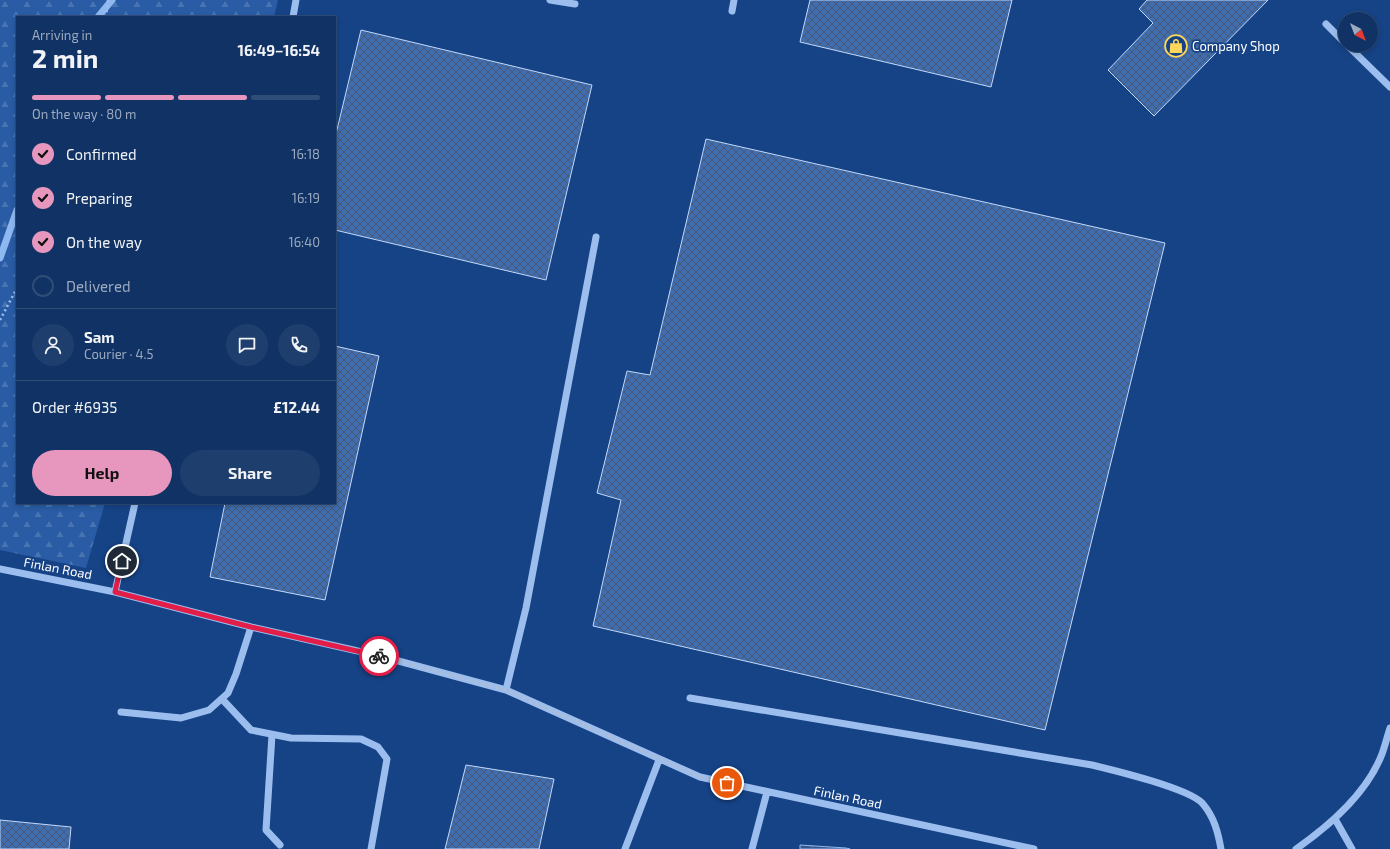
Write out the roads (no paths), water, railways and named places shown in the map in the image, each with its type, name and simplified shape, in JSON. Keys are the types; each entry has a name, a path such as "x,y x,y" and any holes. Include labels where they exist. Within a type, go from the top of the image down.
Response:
{"street":[{"path":"293,16 296,0"},
{"path":"550,0 575,4"},
{"path":"732,11 734,0"},
{"path":"1326,24 1338,36"},
{"path":"1354,52 1390,87"},
{"path":"506,690 526,608 596,237"},
{"path":"115,592 135,504"},
{"name":"Finlan Road","path":"0,569 115,592 251,627 380,656 506,690 659,760 700,777 1034,849"},
{"path":"121,712 181,718 209,710 228,693 236,674 251,627"},
{"path":"690,698 1092,765 1137,776 1184,793 1202,802 1215,822 1221,849"},
{"path":"222,699 251,730 291,738 362,739 378,747 387,759 371,849"},
{"path":"1296,849 1335,819 1357,795 1382,756 1390,728"},
{"path":"272,735 266,830 280,845"},
{"path":"625,849 659,760"},
{"path":"752,849 767,792"},
{"path":"1335,819 1352,849"}],"water":[{"path":"800,845 846,848 850,849 800,849"}],"waterway":[{"path":"99,16 112,0"},
{"path":"0,258 16,213"}],"place":[{"name":"Company Shop","path":"1176,46"}]}
